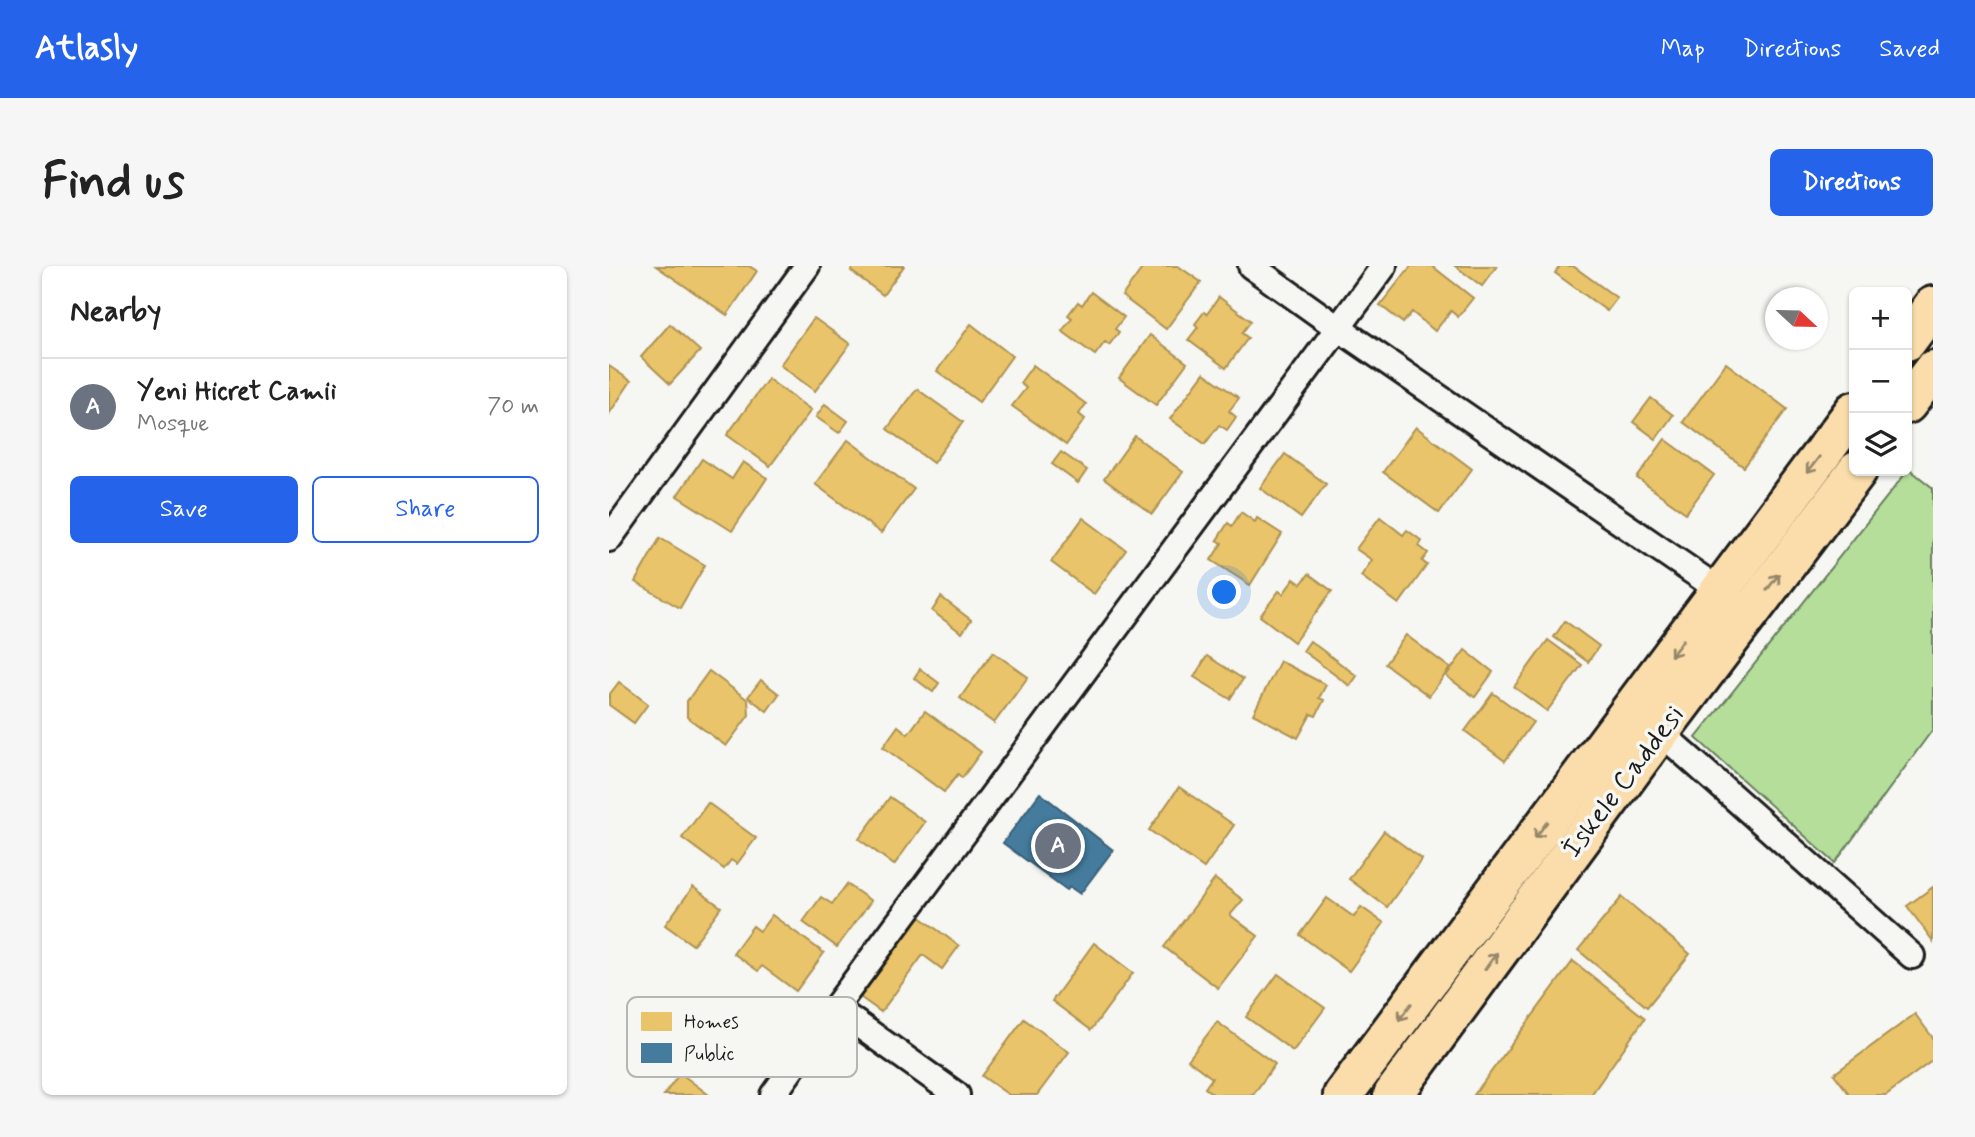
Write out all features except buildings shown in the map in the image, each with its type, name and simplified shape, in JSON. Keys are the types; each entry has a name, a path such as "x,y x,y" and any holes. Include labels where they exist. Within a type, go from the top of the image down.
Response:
{"main road":[{"path":"1912,334 1933,306"},
{"path":"1912,397 1933,370"},
{"path":"1343,1095 1853,413"},
{"name":"İskele Caddesi","path":"1393,1095 1660,732 1853,476"}],"street":[{"path":"609,540 807,266"},
{"path":"1251,266 1751,612"},
{"path":"843,997 1384,266"},
{"path":"1660,732 1912,956"},
{"path":"857,1024 957,1095"},
{"path":"773,1095 786,1077"}],"green space":[{"path":"1912,471 1933,488 1933,729 1835,863 1696,738 1903,476 1912,476"}],"place":[{"name":"Yeni Hicret Camii","path":"1058,846"}]}
